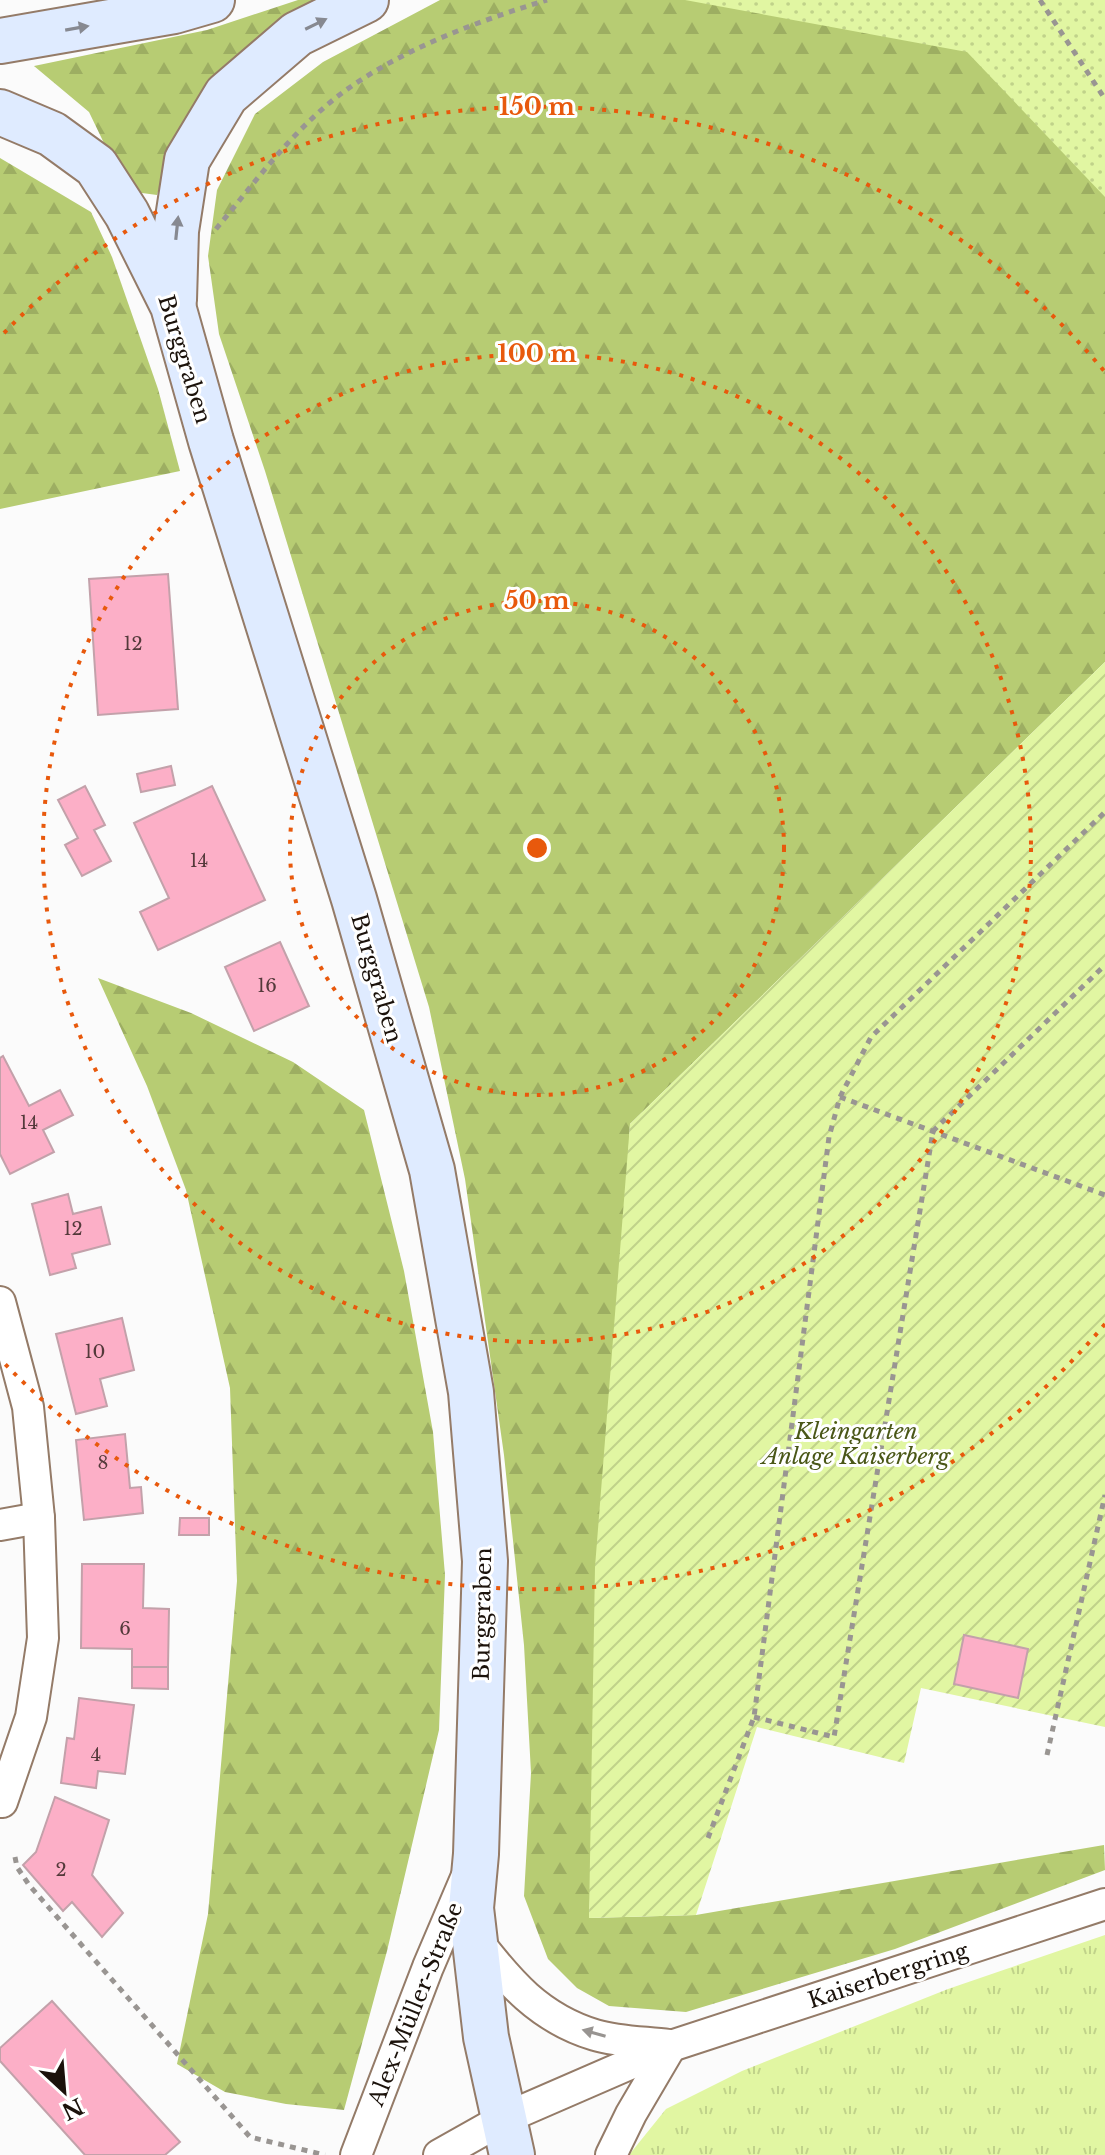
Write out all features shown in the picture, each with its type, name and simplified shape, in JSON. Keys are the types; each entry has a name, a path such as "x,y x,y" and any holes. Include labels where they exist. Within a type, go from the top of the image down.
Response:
{"street":[{"path":"0,41 174,11 212,0"},
{"path":"174,289 176,231 187,160 226,95 297,34 366,0"},
{"name":"Burggraben","path":"0,112 52,134 96,166 174,289 211,441 354,899 432,1170 471,1392 485,1561 476,1854 471,1908 486,2037 508,2137"},
{"path":"0,1302 28,1407 39,1518 43,1638 31,1717 2,1802"},
{"path":"0,1525 39,1518"},
{"name":"Alex-Müller-Straße","path":"356,2155 428,1967 476,1854"},
{"name":"Kaiserbergring","path":"508,2137 671,2046 1105,1904"},
{"path":"475,1938 510,1983 555,2019 596,2036 671,2046 611,2155"},
{"path":"439,2155 508,2137"}],"path":[{"path":"174,289 200,248 300,131 346,91 414,52 493,16 547,0"},
{"path":"1040,0 1105,99"},
{"path":"708,1838 754,1717 829,1137 840,1097 871,1037 1105,812"},
{"path":"754,1717 834,1737 933,1131 1105,965"},
{"path":"840,1097 1105,1195"},
{"path":"1047,1755 1105,1495"},
{"path":"15,1857 17,1867 29,1885 250,2137 326,2155"}],"green space":[{"path":"298,0 328,0 218,74 176,134 157,195 127,191 89,112 34,66 207,30"},
{"path":"440,0 1105,0 1105,662 630,1124 589,1918 696,1915 1104,1845 1105,1870 895,1949 686,2012 609,2006 577,1988 548,1959 524,1896 531,1773 524,1645 504,1455 465,1179 429,1007 265,471 219,334 208,256 217,190 255,114 323,62"},
{"path":"685,0 1105,0 1105,197 967,52"},
{"path":"0,158 91,212 112,257 158,389 180,471 0,509"},
{"name":"Kleingarten Anlage Kaiserberg","path":"1105,662 1105,1727 921,1688 904,1763 757,1727 696,1915 589,1918 595,1567 630,1124"},
{"path":"98,978 191,1013 293,1062 364,1110 404,1271 433,1432 445,1575 439,1730 387,1951 344,2110 286,2104 225,2092 177,2064 208,1914 237,1581 230,1388 186,1190 147,1086"},
{"path":"1105,1935 1105,2155 629,2155 666,2109 742,2071 948,1989"}],"building":[{"path":"168,574 178,709 98,715 89,579"},
{"path":"171,766 175,785 141,792 137,774"},
{"path":"85,786 105,825 94,830 111,861 82,876 65,845 78,838 58,800"},
{"path":"212,786 265,900 158,950 140,912 169,898 134,823"},
{"path":"280,942 309,1006 254,1031 225,967"},
{"path":"3,1056 29,1106 60,1090 73,1115 43,1130 54,1152 10,1174 0,1154 0,1058"},
{"path":"68,1194 73,1214 101,1207 110,1244 72,1254 76,1268 50,1275 32,1204"},
{"path":"122,1318 134,1370 100,1379 107,1406 76,1414 56,1334"},
{"path":"125,1434 130,1488 141,1487 143,1513 84,1520 76,1440"},
{"path":"180,1518 209,1518 209,1535 179,1535"},
{"path":"82,1564 144,1564 143,1608 169,1609 168,1667 132,1667 132,1649 81,1648"},
{"path":"964,1635 1028,1649 1018,1698 954,1684"},
{"path":"132,1667 168,1667 168,1689 132,1688"},
{"path":"79,1698 134,1705 125,1774 98,1771 96,1788 61,1783 67,1738 74,1739"},
{"path":"55,1797 109,1820 92,1875 123,1913 102,1937 72,1902 63,1911 23,1865 36,1852"},
{"path":"52,2001 180,2142 165,2155 85,2155 0,2061 0,2048"}]}
